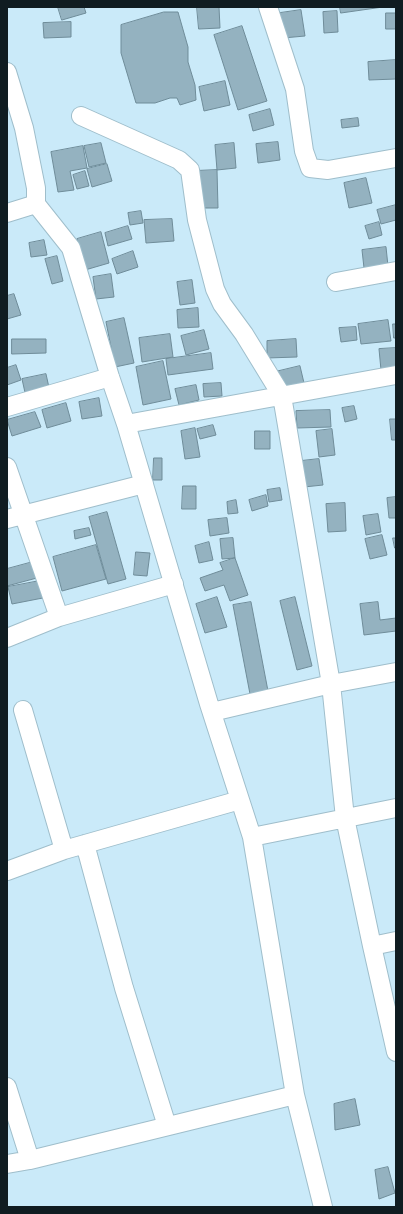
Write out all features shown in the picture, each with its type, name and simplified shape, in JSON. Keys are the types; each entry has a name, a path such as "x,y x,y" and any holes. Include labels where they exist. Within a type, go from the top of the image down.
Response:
{"street":[{"path":"268,7 295,89 304,152 310,168 328,170 396,158"},
{"path":"7,72 24,128 36,188 36,204 71,248 110,377 126,424 212,712 252,837 295,1095 323,1207"},
{"path":"80,116 179,160 190,170 197,220 215,289 222,304 244,334 282,396 331,684 345,818 396,1052"},
{"path":"7,213 36,204"},
{"path":"336,282 396,271"},
{"path":"126,424 396,375"},
{"path":"7,407 110,377"},
{"path":"7,468 15,516 59,618"},
{"path":"15,516 144,484"},
{"path":"7,638 59,618 174,584"},
{"path":"212,712 331,684 396,672"},
{"path":"23,710 64,850"},
{"path":"7,871 64,850 240,800"},
{"path":"252,837 396,808"},
{"path":"85,844 124,988 167,1126"},
{"path":"372,946 396,941"},
{"path":"7,1087 30,1160"},
{"path":"7,1164 30,1160 295,1095"}],"building":[{"path":"58,7 84,7 86,13 62,20"},
{"path":"197,7 219,7 220,28 199,29"},
{"path":"340,7 383,7 341,13"},
{"path":"301,10 305,36 283,38 280,13"},
{"path":"337,11 338,32 324,33 323,12"},
{"path":"164,12 178,12 188,47 188,62 195,85 196,100 180,105 177,98 170,98 155,103 136,103 121,53 121,25"},
{"path":"386,13 396,13 396,29 386,29"},
{"path":"71,22 71,37 44,38 43,23"},
{"path":"242,26 267,101 238,110 214,35"},
{"path":"396,60 396,79 369,80 368,62"},
{"path":"225,81 230,105 204,111 199,87"},
{"path":"270,109 274,125 253,131 249,115"},
{"path":"358,118 359,126 342,128 341,120"},
{"path":"278,142 280,160 258,163 256,144"},
{"path":"101,143 106,163 89,167 84,146"},
{"path":"234,143 236,168 217,170 215,145"},
{"path":"83,146 87,168 70,171 74,190 58,192 51,152"},
{"path":"107,164 112,181 92,187 87,169"},
{"path":"217,170 218,208 196,208 195,171"},
{"path":"85,171 89,186 77,189 73,175"},
{"path":"366,178 372,203 349,208 344,183"},
{"path":"396,205 396,220 381,224 377,210"},
{"path":"141,211 143,223 130,225 128,213"},
{"path":"172,219 174,241 146,243 144,220"},
{"path":"379,222 382,235 369,239 365,226"},
{"path":"128,226 132,239 108,246 105,233"},
{"path":"101,232 109,263 85,270 77,239"},
{"path":"44,240 47,255 31,257 29,243"},
{"path":"386,247 388,266 364,268 362,250"},
{"path":"133,251 138,267 117,274 112,259"},
{"path":"57,256 63,281 52,284 45,259"},
{"path":"111,274 114,297 96,299 93,277"},
{"path":"192,280 195,303 180,305 177,282"},
{"path":"14,294 21,315 7,319 7,296"},
{"path":"198,308 199,327 178,328 177,310"},
{"path":"124,318 134,363 115,367 106,322"},
{"path":"388,320 391,341 361,344 358,324"},
{"path":"393,324 396,324 396,338 394,338"},
{"path":"356,327 357,340 341,342 339,328"},
{"path":"204,330 209,349 186,355 181,336"},
{"path":"170,334 173,357 142,362 139,338"},
{"path":"12,339 46,339 46,353 12,354"},
{"path":"296,339 297,357 267,358 267,341"},
{"path":"396,348 396,369 381,370 379,349"},
{"path":"211,353 213,369 168,375 166,359"},
{"path":"163,361 171,399 143,405 136,367"},
{"path":"16,365 21,380 7,385 7,368"},
{"path":"300,366 304,383 275,390 271,373"},
{"path":"46,374 50,392 26,397 22,379"},
{"path":"221,383 222,396 204,397 203,384"},
{"path":"196,385 199,400 179,405 175,389"},
{"path":"99,398 102,416 82,419 79,402"},
{"path":"66,403 71,421 47,428 42,410"},
{"path":"354,406 357,419 345,422 342,408"},
{"path":"330,410 331,427 297,428 296,411"},
{"path":"35,412 41,427 12,436 7,420"},
{"path":"390,419 396,419 396,440 392,440"},
{"path":"213,425 216,435 200,439 197,429"},
{"path":"195,428 200,457 185,459 181,431"},
{"path":"332,429 335,455 319,457 316,431"},
{"path":"255,431 270,431 270,449 255,449"},
{"path":"154,458 162,458 162,480 153,480"},
{"path":"319,459 323,485 304,487 301,461"},
{"path":"183,486 196,486 196,509 182,509"},
{"path":"280,488 282,500 269,502 267,490"},
{"path":"266,495 268,506 252,511 249,500"},
{"path":"396,497 396,518 389,518 387,498"},
{"path":"236,500 238,513 228,514 227,502"},
{"path":"345,503 346,531 328,532 326,504"},
{"path":"107,512 126,579 108,584 89,517"},
{"path":"378,514 381,532 366,535 363,516"},
{"path":"227,518 229,533 210,536 208,520"},
{"path":"89,528 91,535 75,539 74,531"},
{"path":"382,535 387,555 370,559 365,539"},
{"path":"233,538 235,558 222,559 220,539"},
{"path":"393,538 396,538 396,548 395,548"},
{"path":"209,542 213,560 199,563 195,546"},
{"path":"96,545 106,579 62,591 53,557"},
{"path":"136,552 150,553 147,576 134,575"},
{"path":"235,558 248,595 230,601 224,585 205,591 200,578 223,570 220,563"},
{"path":"44,559 48,575 7,586 7,569"},
{"path":"50,579 53,596 12,604 8,587"},
{"path":"217,597 227,627 205,633 196,604"},
{"path":"295,597 312,666 297,670 280,601"},
{"path":"251,602 268,691 250,694 233,605"},
{"path":"378,602 380,620 396,618 396,631 364,635 360,604"},
{"path":"355,1099 360,1125 335,1130 334,1104"},
{"path":"388,1167 395,1193 379,1199 375,1170"}]}
